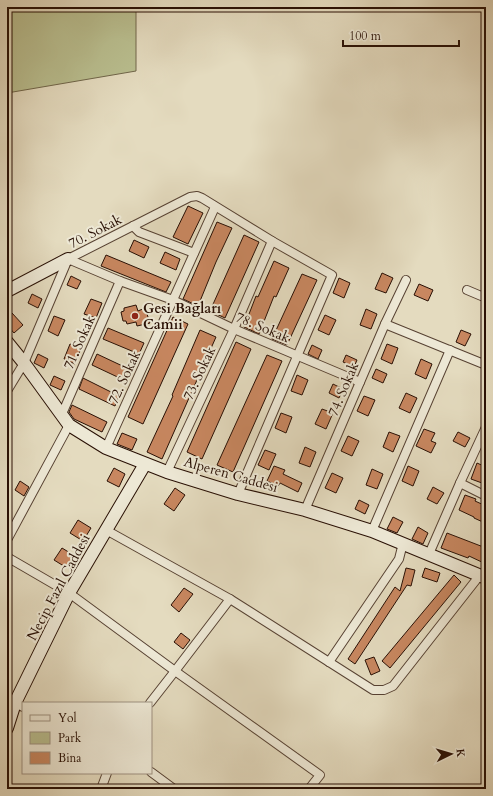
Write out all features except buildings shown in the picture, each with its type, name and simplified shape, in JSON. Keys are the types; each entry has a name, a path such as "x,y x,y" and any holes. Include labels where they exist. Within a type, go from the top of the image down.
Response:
{"street":[{"name":"70. Sokak","path":"7,391 24,363 68,260 190,197 200,197 215,207"},
{"path":"215,207 332,275 238,494"},
{"name":"72. Sokak","path":"106,448 215,207"},
{"path":"133,226 139,232 194,253"},
{"name":"73. Sokak","path":"166,472 234,329 272,241"},
{"path":"7,291 68,260"},
{"name":"78. Sokak","path":"68,260 173,300 234,329 360,382"},
{"name":"74. Sokak","path":"306,510 385,324 406,280"},
{"name":"71. Sokak","path":"62,414 120,281"},
{"path":"467,290 486,298"},
{"path":"385,324 486,365"},
{"name":"Alperen Caddesi","path":"7,342 69,425 106,448 166,472 238,494 306,510 372,531 483,577"},
{"path":"372,531 450,350"},
{"path":"7,540 69,425"},
{"path":"429,554 486,427"},
{"name":"Necip Fazıl Caddesi","path":"7,728 15,703 69,593 145,464"},
{"path":"460,483 486,496"},
{"path":"106,530 230,599 373,690 384,690 393,686 483,577"},
{"path":"329,662 399,559 403,543"},
{"path":"7,557 69,593 320,775 309,789"},
{"path":"151,702 230,599"},
{"path":"152,773 174,789"},
{"path":"101,789 107,774"}],"green space":[{"path":"7,7 35,7 38,11 65,7 136,7 136,71 7,93"}],"place":[{"name":"Gesi Bağları Camii","path":"135,316"}]}
